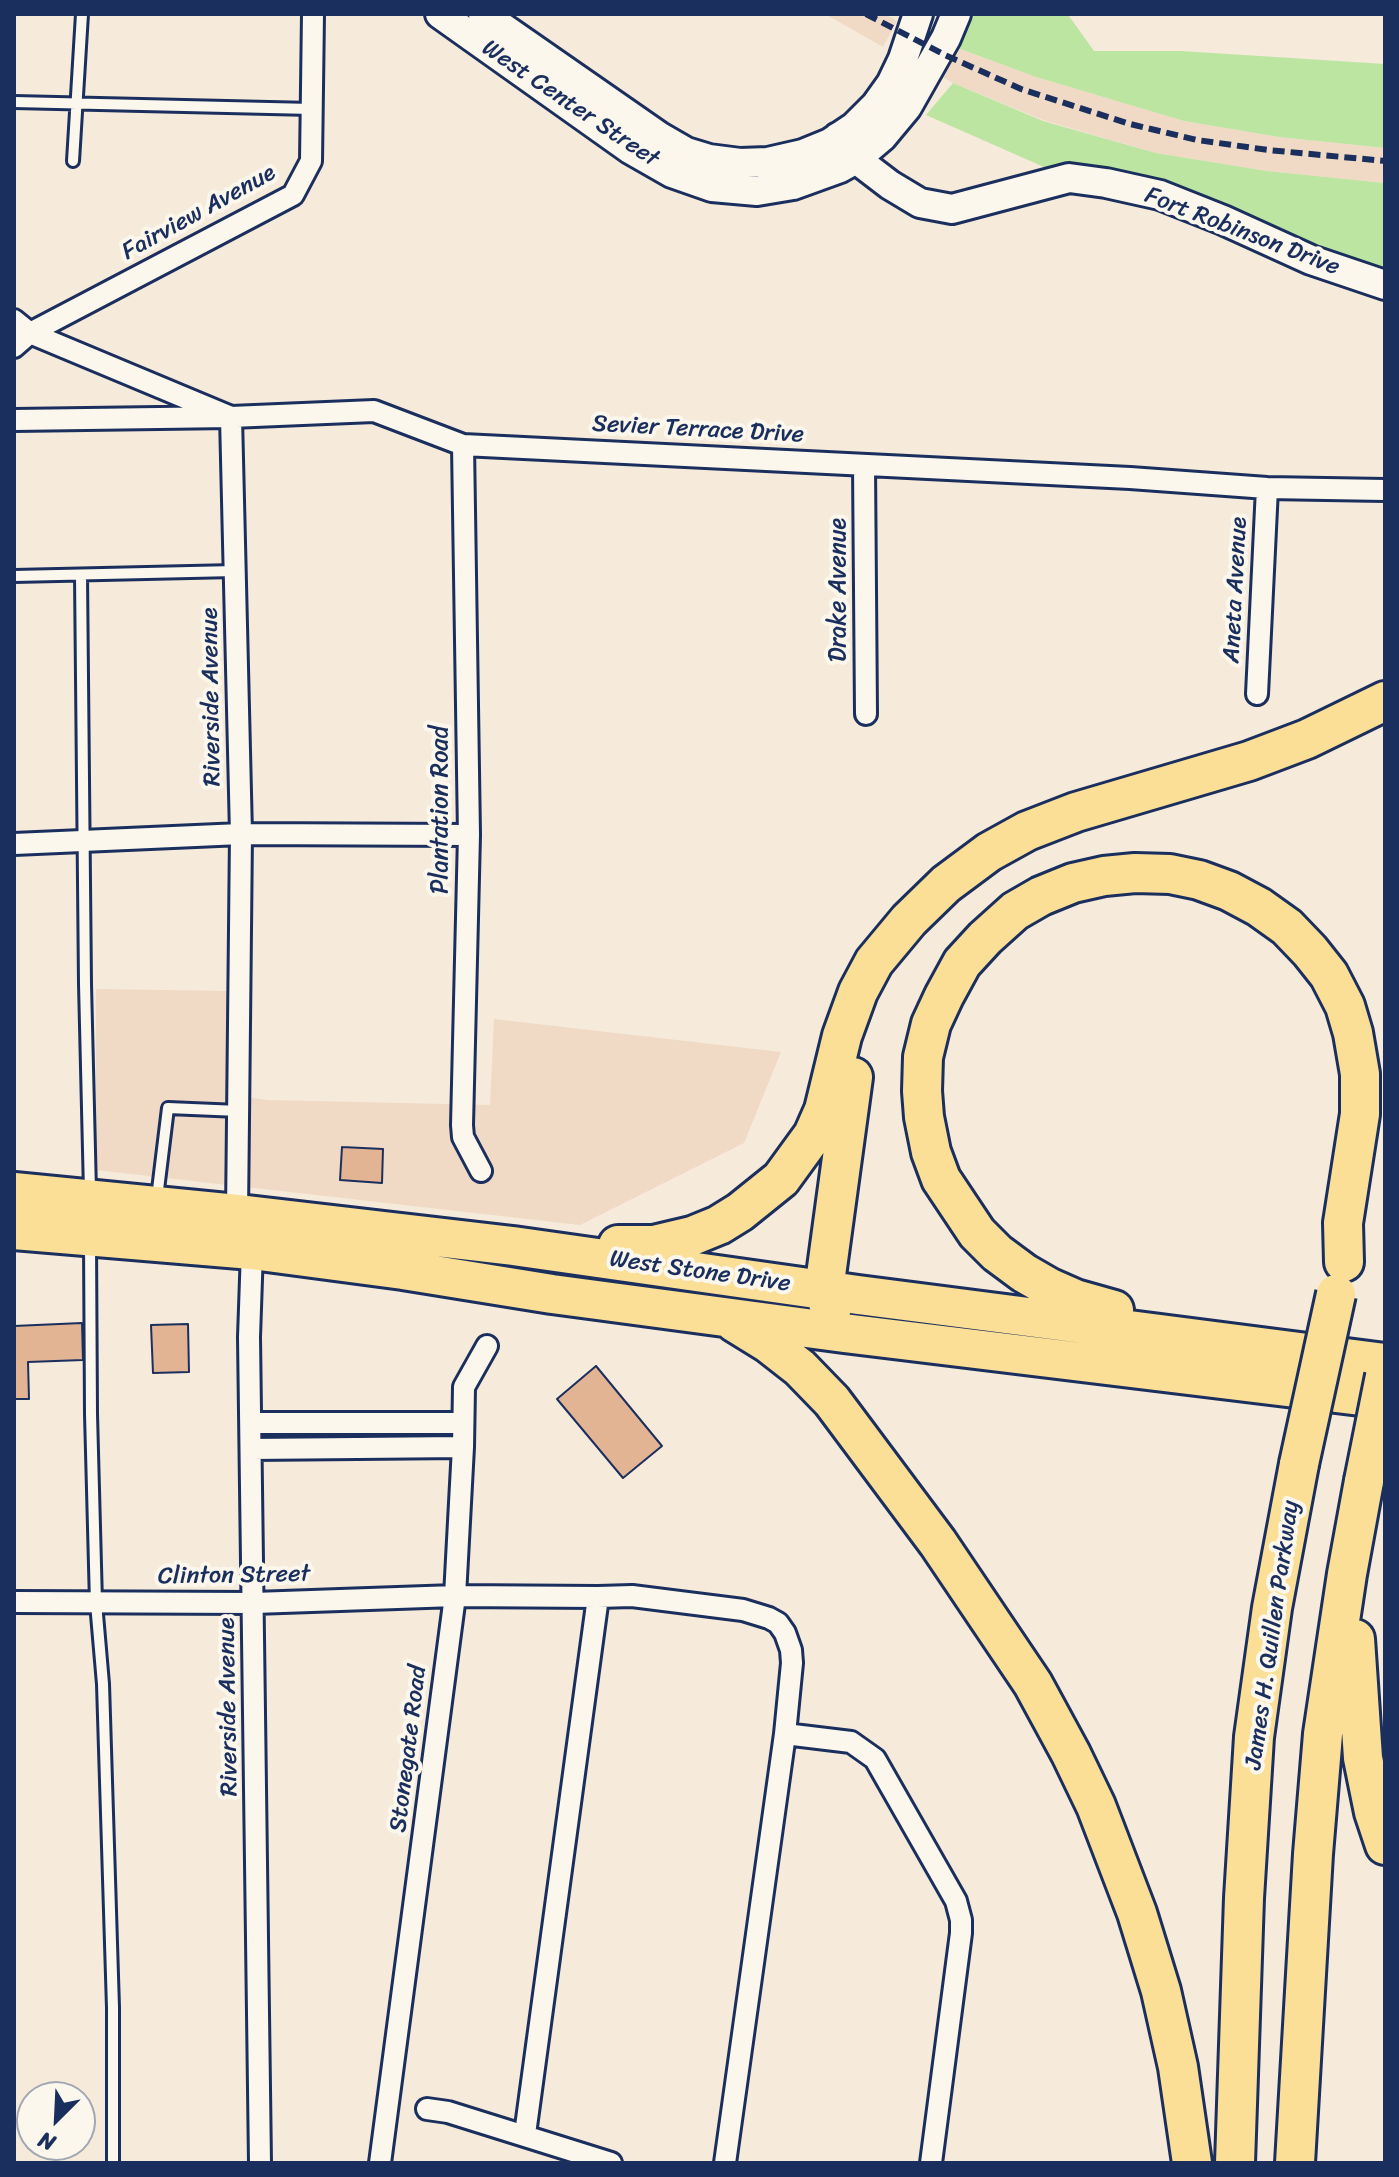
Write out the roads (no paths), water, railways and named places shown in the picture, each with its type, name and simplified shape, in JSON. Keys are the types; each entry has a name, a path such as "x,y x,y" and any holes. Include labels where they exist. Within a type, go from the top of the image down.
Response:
{"highway":[{"path":"513,1246 654,1245 692,1236 719,1225 781,1179 813,1135 824,1110 842,1036 858,992 874,962 909,920 946,884 989,852 1027,831 1076,812 1249,761 1307,739 1385,701"},
{"path":"1276,1349 1075,1299 1024,1273 977,1233 941,1179 931,1152 922,1091 923,1057 931,1024 962,963 1015,911 1041,896 1104,876 1170,874 1199,880 1239,896 1287,927 1329,975 1345,1006 1360,1074 1360,1114 1343,1223 1340,1278"},
{"path":"844,1333 836,1324 824,1290 852,1081 864,1025 884,968 909,920"},
{"name":"James H. Quillen Parkway","path":"1235,2163 1244,1898 1254,1737 1272,1608 1299,1464 1340,1278 1385,1119"},
{"name":"West Stone Drive","path":"14,1192 513,1246 1385,1363"},
{"path":"90,1236 125,1222 217,1230 237,1214"},
{"name":"West Stone Drive","path":"14,1230 252,1250 844,1333 1385,1399"},
{"path":"252,1250 262,1239 280,1233 443,1252 471,1242"},
{"path":"725,1317 768,1343 800,1368 832,1401 938,1543 1033,1684 1096,1806 1137,1913 1165,2007 1178,2067 1192,2163"},
{"path":"1295,2163 1323,1734 1347,1574 1385,1376"},
{"path":"1299,1389 1385,1416"},
{"path":"1364,1481 1355,1642 1357,1697 1363,1758 1374,1812 1385,1845"}],"main road":[{"name":"West Center Street","path":"440,14 630,149 672,173 712,187 757,191 816,178 847,148 882,137 907,107 951,26 971,14"},
{"name":"West Center Street","path":"483,14 686,152 740,163 768,162 803,154 830,143 847,148"},
{"name":"West Center Street","path":"847,148 854,127 891,84 918,14"},
{"name":"Fort Robinson Drive","path":"847,148 890,185 920,203 952,209 1069,178 1119,186 1160,195 1311,260 1385,285"}],"street":[{"name":"Fairview Avenue","path":"14,347 30,333 293,195 311,161 313,14"},
{"path":"14,320 30,333 231,417"},
{"name":"Sevier Terrace Drive","path":"14,420 231,417 374,411 463,445 1130,478 1267,488 1385,490"},
{"name":"Riverside Avenue","path":"231,417 241,834 237,1214"},
{"name":"Plantation Road","path":"463,445 469,835 462,1125 463,1137 481,1171"},
{"name":"Drake Avenue","path":"864,465 866,714"},
{"name":"Aneta Avenue","path":"1257,694 1267,488"},
{"path":"14,844 241,834 469,835"},
{"name":"Riverside Avenue","path":"252,1250 249,1337 260,2163"},
{"name":"Stonegate Road","path":"380,2163 455,1596 464,1387 487,1346"},
{"path":"251,1423 463,1423"},
{"path":"251,1449 463,1447"},
{"name":"Clinton Street","path":"14,1602 254,1603 455,1596 632,1596 743,1610 778,1623 791,1650 785,1734"},
{"path":"525,2134 598,1597"},
{"path":"725,2163 785,1734 851,1742 875,1759 956,1901 961,1933 931,2163"},
{"path":"427,2109 525,2134 611,2163"}],"lane":[{"path":"73,161 82,14"},
{"path":"14,102 312,109"},
{"path":"14,576 235,571"},
{"path":"81,575 90,1198"},
{"path":"156,1205 168,1108 239,1111"},
{"path":"90,1236 96,1603 103,1684 113,2008 113,2163"}],"railway":[{"path":"866,14 945,55 1021,89 1130,124 1197,140 1385,161"}]}
